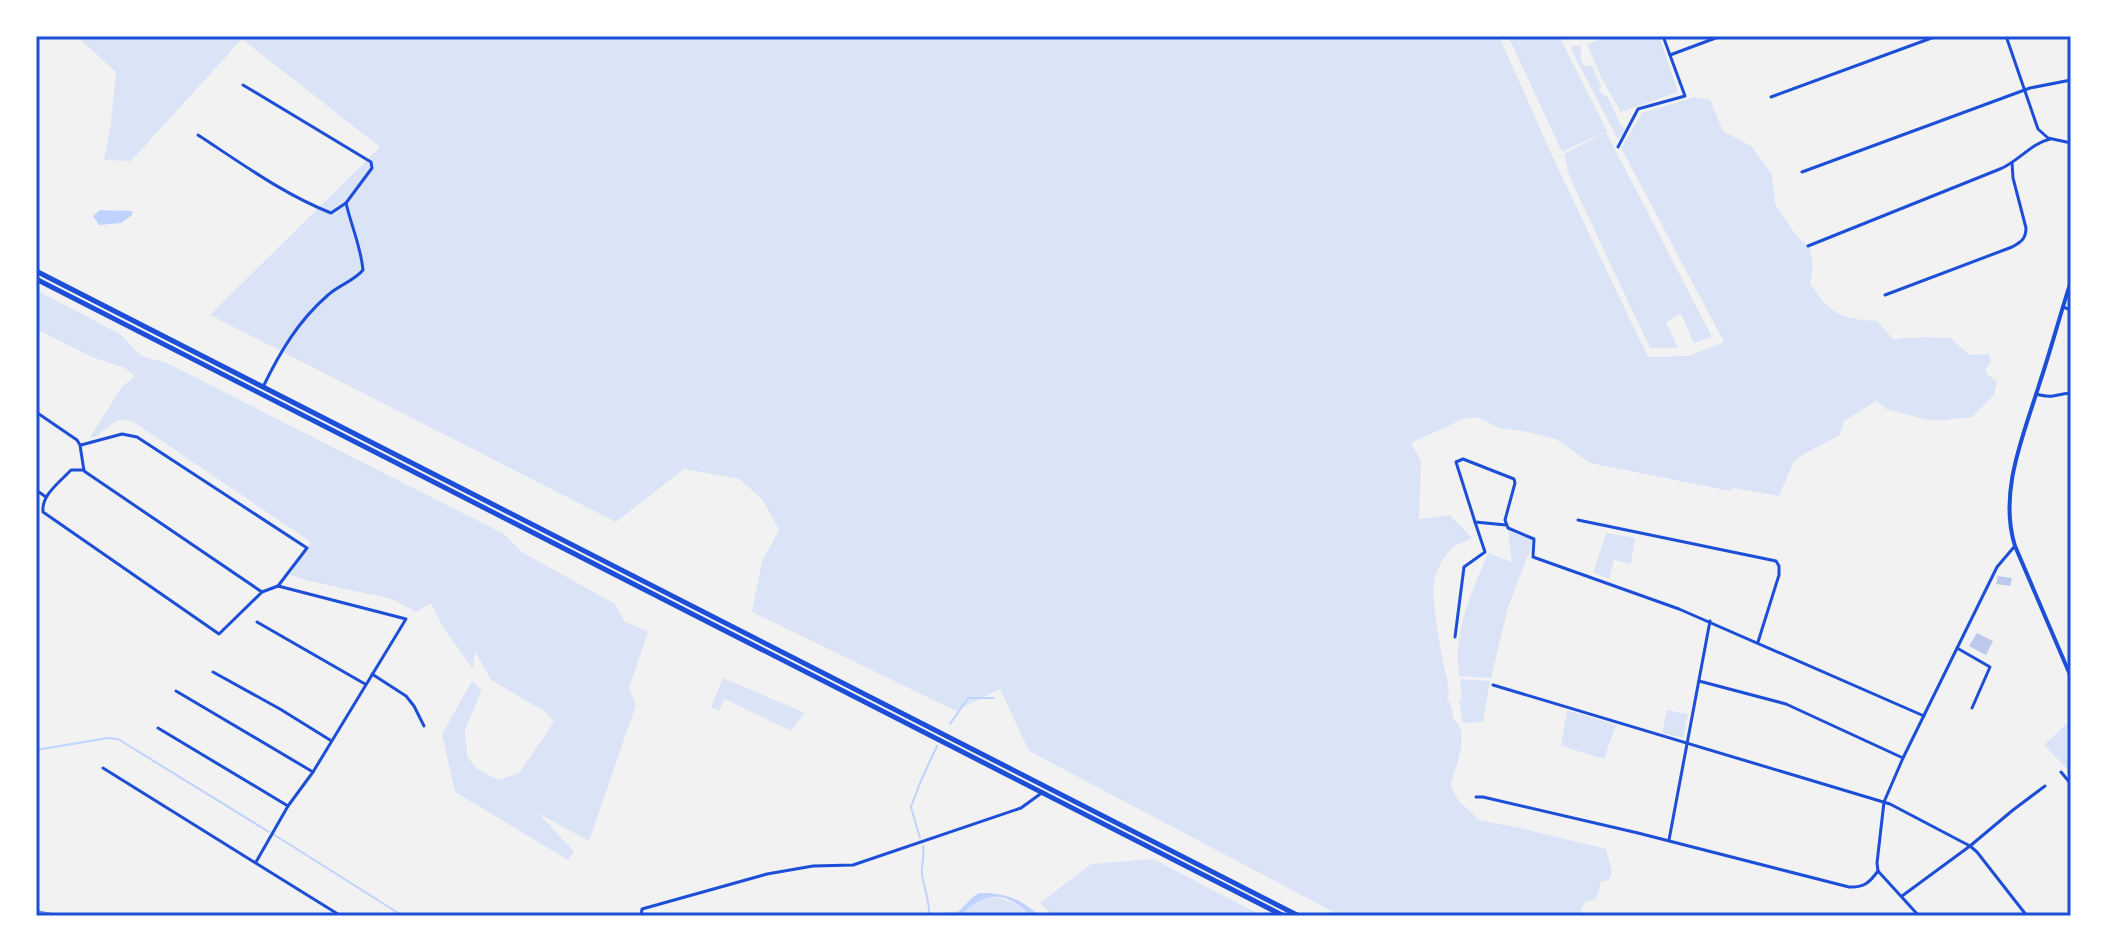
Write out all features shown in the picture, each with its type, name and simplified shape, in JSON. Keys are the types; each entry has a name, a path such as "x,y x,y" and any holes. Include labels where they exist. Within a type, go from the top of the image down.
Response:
{"highway":[{"path":"36,271 1299,916"},
{"path":"36,279 1284,916"}],"main road":[{"path":"2071,281 2016,462 2010,492 2009,521 2015,546 2071,677"}],"street":[{"path":"1618,147 1638,109 1685,96 1663,36"},
{"path":"1670,55 1721,36"},
{"path":"1771,97 1937,36"},
{"path":"2006,36 2038,129 2050,139 2071,143"},
{"path":"1802,172 2025,90 2071,80"},
{"path":"198,135 314,206 331,213 346,203 372,168 371,162 243,85"},
{"path":"1808,246 2000,169 2030,147 2050,139"},
{"path":"1885,295 2012,247 2023,240 2026,228 2012,163"},
{"path":"263,387 294,330 330,293 363,270 362,256 346,203"},
{"path":"2063,307 2071,310"},
{"path":"2036,394 2053,398 2071,393"},
{"path":"36,412 77,440 84,471"},
{"path":"80,445 122,434 137,437 307,548 278,586 262,592 219,634 43,512 42,504 46,497 71,470 84,471 262,592"},
{"path":"1455,637 1464,567 1485,552 1456,462 1463,459 1514,479 1506,525"},
{"path":"36,490 46,497"},
{"path":"1578,520 1776,561 1779,575 1758,642"},
{"path":"1475,522 1506,525 1534,539 1533,557 1710,621 1924,716"},
{"path":"1919,916 1878,871 1884,802 1997,567 2015,546"},
{"path":"256,862 406,619 278,586"},
{"path":"1669,840 1710,621"},
{"path":"257,622 366,685"},
{"path":"1957,648 1990,667 1972,708"},
{"path":"213,672 331,741"},
{"path":"372,674 406,696 424,726"},
{"path":"1699,681 1786,704 1903,758"},
{"path":"1493,685 1884,802 1970,846 2027,916"},
{"path":"176,691 313,772"},
{"path":"158,728 288,806"},
{"path":"103,768 341,916"},
{"path":"2061,772 2071,784"},
{"path":"1902,896 2045,786"},
{"path":"641,916 642,909 767,874 813,866 853,865 1021,808 1049,787"},
{"path":"1476,797 1669,840 1849,887 1863,886 1878,871"}],"shaded area":[{"path":"76,36 1499,36 1648,357 1689,356 1724,342 1621,148 1642,113 1694,97 1710,100 1723,131 1751,146 1772,174 1775,204 1796,235 1810,248 1813,266 1810,284 1830,308 1853,319 1877,321 1893,339 1951,338 1969,355 1989,354 1991,362 1985,369 1997,381 1994,395 1972,417 1927,420 1886,409 1876,401 1844,421 1840,435 1794,461 1779,496 1734,488 1730,491 1590,463 1556,439 1500,428 1476,417 1463,419 1411,443 1421,461 1419,519 1450,515 1472,538 1455,546 1445,556 1436,574 1434,589 1438,633 1449,690 1447,698 1462,741 1450,785 1458,800 1479,820 1606,849 1612,872 1609,880 1601,882 1596,899 1585,902 1578,916 1341,916 1029,751 1000,689 956,711 752,612 762,561 779,530 762,499 739,479 684,469 616,522 210,315 380,147 242,39 131,161 104,160 116,72"},
{"path":"1508,36 1559,36 1607,131 1562,152"},
{"path":"1610,36 1659,36 1678,92 1621,112 1587,44"},
{"path":"1581,45 1581,61 1584,66 1592,66 1602,94 1607,96 1625,129 1618,140 1571,49"},
{"path":"1606,132 1712,337 1694,343 1681,314 1666,322 1678,348 1650,348 1570,178 1564,154"},
{"path":"36,290 120,334 141,356 167,363 504,534 522,552 615,604 624,621 648,632 629,688 636,705 589,841 538,813 574,851 568,860 455,792 442,734 472,681 482,690 465,730 467,756 477,769 498,780 519,773 554,722 544,711 491,680 475,651 473,669 444,629 431,603 416,612 392,599 290,575 311,542 132,421 118,420 95,437 90,437 122,387 135,376 125,368 94,358 36,329"},
{"path":"1508,531 1532,542 1508,607 1491,678 1459,676 1461,628 1470,598 1488,553 1512,562"},
{"path":"1606,533 1635,538 1631,564 1614,560 1609,579 1593,573"},
{"path":"723,678 805,713 791,731 725,699 719,711 711,707"},
{"path":"1460,679 1490,681 1483,722 1463,723 1459,700 1462,699"},
{"path":"1567,710 1616,725 1604,759 1561,746"},
{"path":"1667,710 1688,714 1683,738 1662,733"},
{"path":"2071,720 2071,773 2044,745"},
{"path":"1153,859 1263,916 1054,916 1040,903 1091,864"},
{"path":"988,897 1011,902 1031,916 935,916 966,910 979,899"}],"water":[{"path":"100,210 132,211 132,215 121,223 99,225 93,216"},
{"path":"979,893 1012,898 1039,916 1031,916 1012,902 995,897 978,902 960,916 954,916"}],"building":[{"path":"1998,576 2012,578 2010,586 1996,584"},
{"path":"1977,633 1993,641 1986,655 1969,646"}],"waterway":[{"path":"950,724 968,698 994,698"},
{"path":"36,750 118,739 269,832"},
{"path":"920,838 911,807 937,746"},
{"path":"273,834 403,916"},
{"path":"923,846 922,874 929,916"}],"railway":[{"path":"36,911 63,916"}]}
